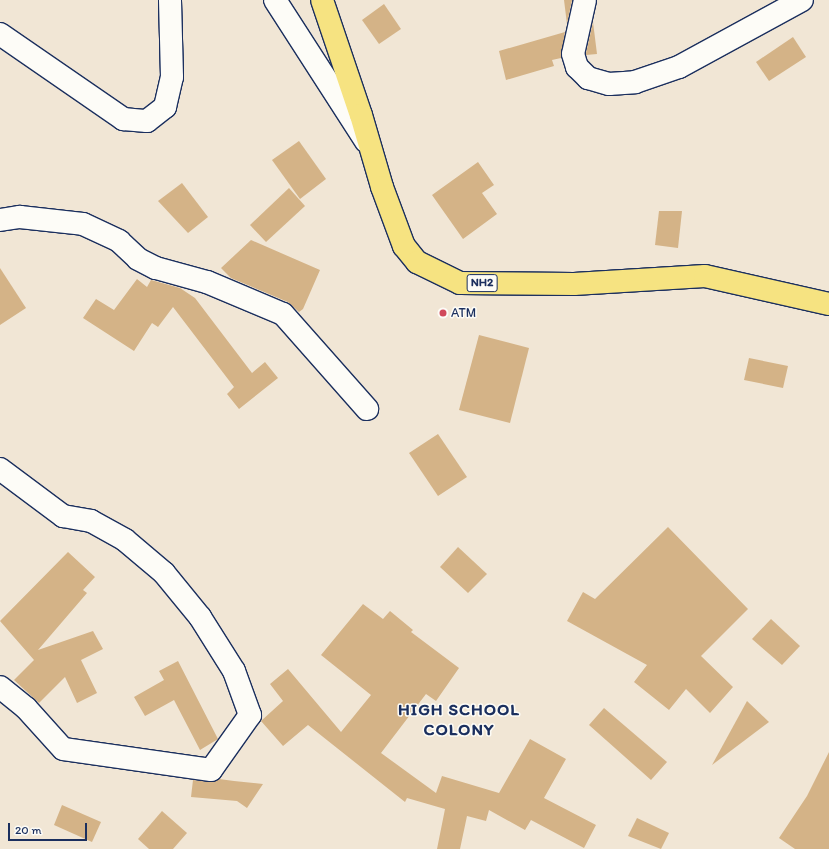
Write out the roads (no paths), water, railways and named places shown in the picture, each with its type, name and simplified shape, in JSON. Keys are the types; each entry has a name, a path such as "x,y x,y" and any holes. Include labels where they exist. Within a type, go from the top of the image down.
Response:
{"highway":[{"name":"NH2","path":"322,0 404,246 416,262 460,283 574,284 705,276 829,304"}],"street":[{"path":"0,34 124,119 147,122 165,107 172,77 170,0"},
{"path":"275,0 371,149"},
{"path":"585,0 573,54 577,67 588,78 609,84 635,82 679,67 802,0"},
{"path":"0,220 20,217 83,224 119,241 138,258 156,268 207,282 283,314 367,410"},
{"path":"0,469 63,516 91,521 125,540 164,573 200,617 234,671 250,715 211,770 62,749 26,708 0,687"}],"place":[{"name":"ATM","path":"443,313"}],"district":[{"name":"HIGH SCHOOL COLONY","path":"459,720"}]}
